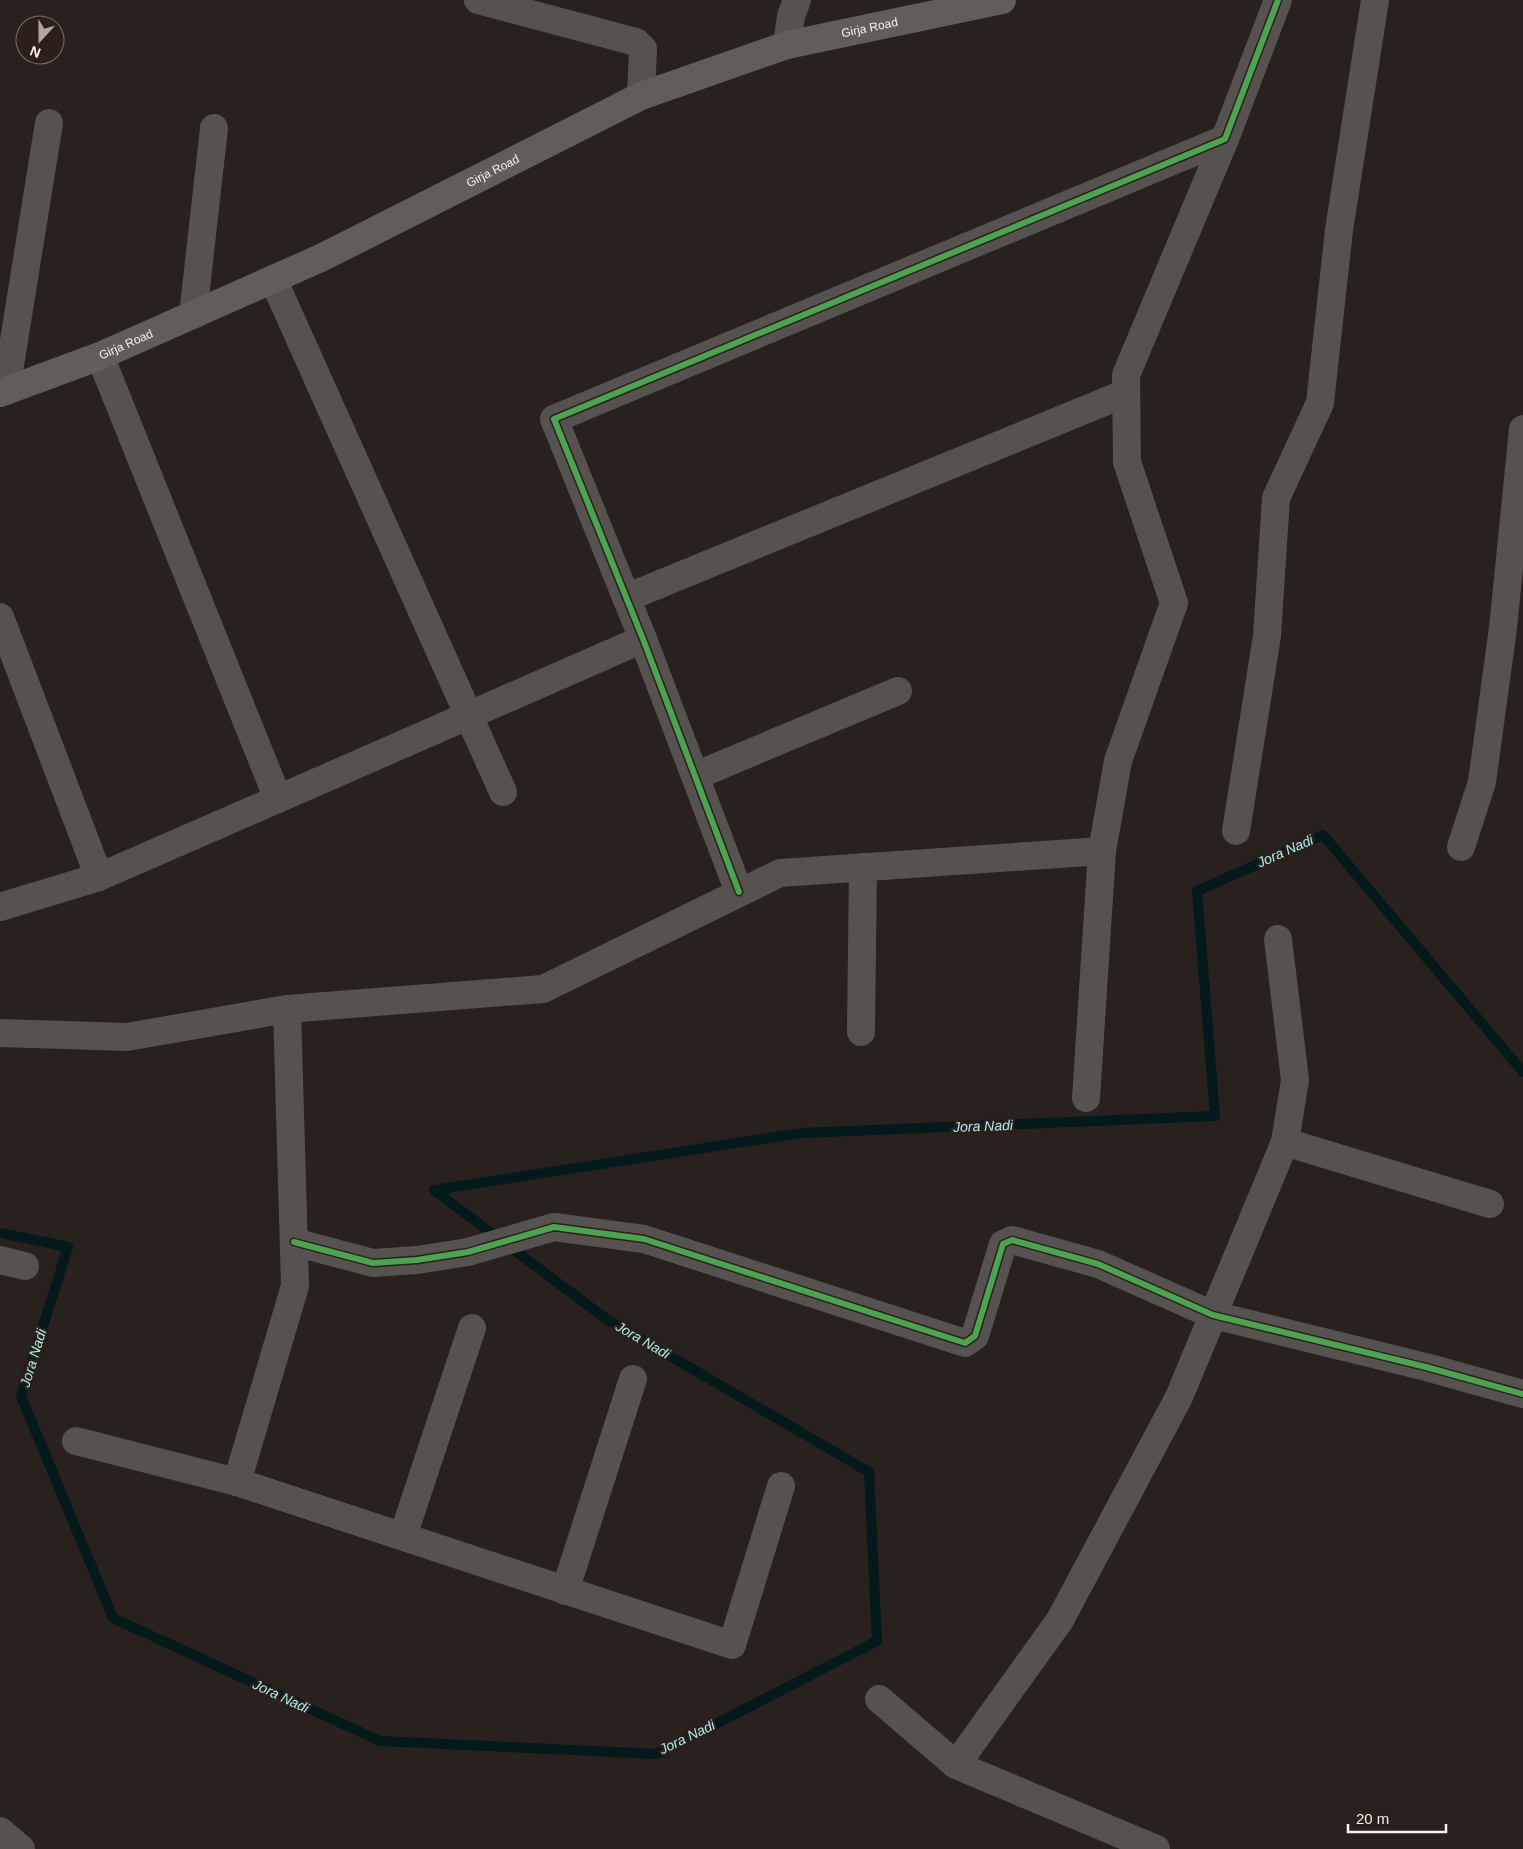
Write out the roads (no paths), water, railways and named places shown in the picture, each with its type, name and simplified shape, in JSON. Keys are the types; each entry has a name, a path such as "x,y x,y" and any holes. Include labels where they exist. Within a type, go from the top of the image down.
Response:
{"main road":[{"name":"Girja Road","path":"3,392 100,356 273,279 331,252 641,96 787,45 1002,0"}],"street":[{"path":"478,0 636,42 643,48 641,96"},
{"path":"787,45 791,16 797,0"},
{"path":"1086,1098 1102,851 1118,761 1174,603 1127,462 1126,375 1225,139 1278,0"},
{"path":"1236,831 1267,636 1276,498 1320,403 1339,230 1375,0"},
{"path":"3,392 48,122"},
{"path":"193,314 214,128"},
{"path":"740,892 643,639 554,419 1225,139"},
{"path":"273,279 503,792"},
{"path":"100,356 278,799"},
{"path":"626,598 1126,393"},
{"path":"1461,847 1482,782 1503,628 1523,435"},
{"path":"0,617 99,877"},
{"path":"0,907 99,877 643,639"},
{"path":"695,776 898,691"},
{"path":"0,1032 127,1038 287,1009 543,989 780,872 1102,851"},
{"path":"862,1032 863,867"},
{"path":"956,1765 1060,1620 1180,1397 1285,1142 1295,1080 1278,939"},
{"path":"237,1482 295,1286 287,1009"},
{"path":"1285,1142 1490,1204"},
{"path":"294,1242 373,1263 417,1260 468,1252 554,1227 644,1239 966,1343 975,1336 1003,1244 1012,1240 1098,1264 1213,1315 1523,1394"},
{"path":"403,1536 472,1328"},
{"path":"565,1591 633,1379"},
{"path":"76,1441 237,1482 732,1645 781,1486"},
{"path":"879,1699 956,1765 1156,1849"},
{"path":"0,1831 21,1849"}],"waterway":[{"name":"Jora Nadi","path":"0,1233 68,1247 21,1396 113,1618 380,1741 657,1754 877,1641 869,1472 605,1318 434,1190 801,1133 1215,1116 1197,891 1323,835 1523,1072"}]}
